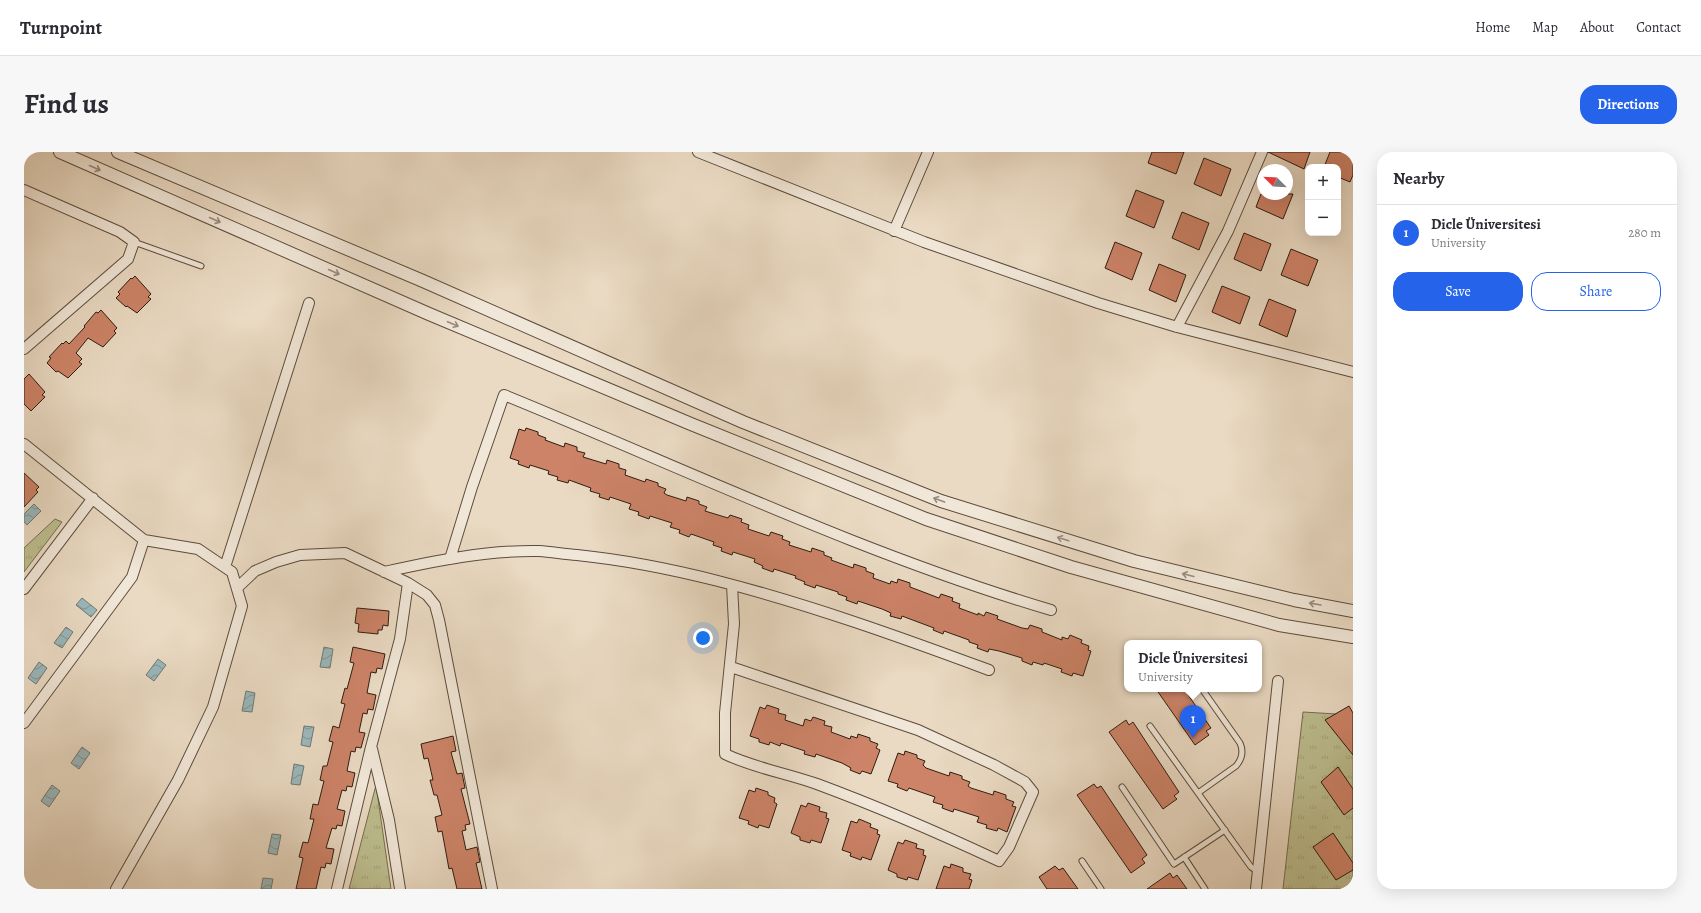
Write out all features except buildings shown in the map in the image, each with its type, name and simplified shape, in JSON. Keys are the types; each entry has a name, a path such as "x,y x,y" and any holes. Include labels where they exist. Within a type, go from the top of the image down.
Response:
{"street":[{"path":"60,152 437,317 691,424 926,518 1071,567 1279,625 1353,637"},
{"path":"118,152 423,281 743,422 941,500 1134,562 1294,600 1353,611"},
{"path":"698,152 894,231 1098,303 1177,327 1353,372"},
{"path":"894,231 928,152"},
{"path":"1177,327 1228,231 1262,152"},
{"path":"24,190 120,232 134,242 128,259 24,350"},
{"path":"225,567 309,304"},
{"path":"450,559 472,487 504,395 846,539 935,573 1051,610"},
{"path":"24,444 144,540 198,549 232,572 242,606 213,707 178,780 116,889"},
{"path":"24,589 93,498"},
{"path":"24,723 132,577 144,540"},
{"path":"384,572 476,555 539,551 623,560 684,572 732,585 874,628 989,670"},
{"path":"237,588 255,571 276,562 300,555 345,553 408,583 427,595 435,605 492,889"},
{"path":"337,889 371,747 400,639 408,583"},
{"path":"730,667 918,730 994,765 1025,782 1034,792 1010,848 999,861 894,813 815,783 739,761 725,754 725,713 734,624 732,585"},
{"path":"1256,889 1278,681"},
{"path":"371,747 389,820 400,889"}],"lane":[{"path":"134,242 201,266"},
{"path":"1198,793 1236,766 1242,752 1240,743 1204,692"},
{"path":"1150,726 1251,867 1258,872"},
{"path":"1122,786 1174,864 1225,830"},
{"path":"1184,857 1205,889"},
{"path":"1082,861 1101,889"}],"green space":[{"path":"55,519 62,522 24,572 24,548"},
{"path":"1303,712 1353,715 1353,889 1283,889"},
{"path":"376,785 391,889 349,889"}],"water":[{"path":"34,504 41,511 27,525 24,522 24,514"},
{"path":"82,598 97,610 91,617 76,605"},
{"path":"66,627 73,632 62,648 54,643"},
{"path":"324,647 333,649 330,668 320,667"},
{"path":"158,659 166,665 154,681 146,675"},
{"path":"39,662 47,668 36,684 28,678"},
{"path":"246,691 255,693 252,712 242,711"},
{"path":"304,726 314,727 310,747 301,745"},
{"path":"82,747 90,753 79,769 71,763"},
{"path":"294,764 304,766 300,785 291,784"},
{"path":"52,785 60,791 49,807 41,801"},
{"path":"272,834 281,835 277,855 268,853"},
{"path":"263,878 273,879 271,889 261,889"}],"place":[{"name":"Dicle Üniversitesi","path":"1193,738"}]}
